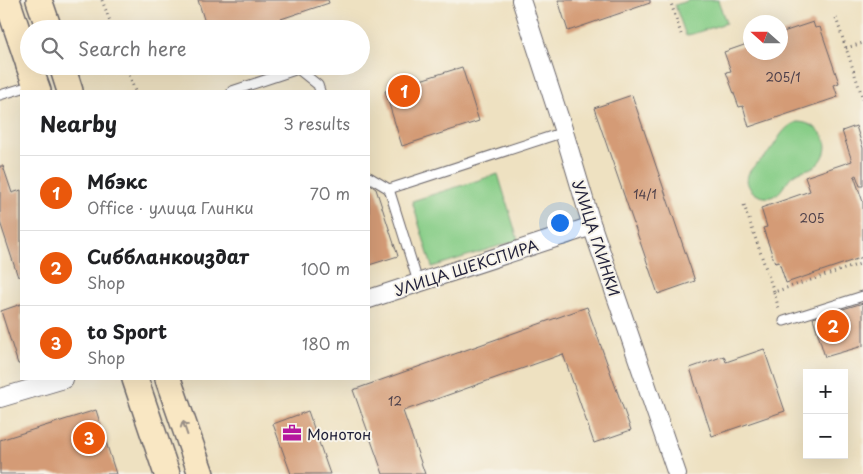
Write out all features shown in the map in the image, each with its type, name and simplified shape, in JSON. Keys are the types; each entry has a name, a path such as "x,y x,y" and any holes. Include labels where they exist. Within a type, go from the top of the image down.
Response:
{"main road":[{"path":"7,0 20,38"},
{"path":"39,0 46,20"},
{"path":"65,75 70,90"},
{"path":"135,380 167,474"},
{"path":"168,380 201,474"}],"street":[{"name":"УЛИЦА ГЛИНКИ","path":"521,0 592,226 677,474"},
{"name":"УЛИЦА ШЕКСПИРА","path":"370,299 592,226"},
{"path":"0,398 61,380"}],"lane":[{"path":"235,90 280,75"},
{"path":"306,75 318,85 320,90"},
{"path":"0,95 33,77"},
{"path":"390,189 564,132"},
{"path":"370,178 390,189 418,282"},
{"path":"784,321 863,296"}],"path":[{"path":"102,0 110,20"},
{"path":"670,0 681,34"},
{"path":"836,18 863,99"},
{"path":"846,48 863,43"},
{"path":"129,75 135,90"},
{"path":"744,205 776,299"},
{"path":"774,292 863,263"}],"green space":[{"path":"690,0 718,0 726,23 686,36 675,5"},
{"path":"797,122 812,126 823,135 826,149 824,156 816,166 792,176 775,196 757,195 748,186 748,174 769,152 784,131"},
{"path":"498,174 518,240 432,267 412,201"}],"building":[{"path":"198,0 328,0 329,3 278,20 204,20"},
{"path":"558,0 650,0 650,3 568,31"},
{"path":"813,22 815,28 820,27 839,83 834,85 838,97 749,127 743,106 739,107 726,72 731,71 724,52 743,45 743,60 788,60 788,30"},
{"path":"462,67 479,121 402,146 385,91"},
{"path":"632,95 695,281 658,294 594,108"},
{"path":"856,126 863,148 863,186 860,186 856,175 854,176 863,202 863,257 786,283 779,262 775,263 763,228 767,227 761,208 810,191 805,177 852,161 842,131"},
{"path":"0,166 3,166 12,193 20,190 20,276 18,277 0,222"},
{"path":"370,185 376,189 398,256 370,265"},
{"path":"863,303 863,346 825,357 813,318"},
{"path":"20,304 20,364 18,364 1,311"},
{"path":"587,307 631,430 594,443 563,354 403,411 425,474 383,474 353,390"},
{"path":"764,349 785,411 712,436 690,368 724,356 726,362"},
{"path":"96,410 116,474 0,474 0,440"},
{"path":"308,411 330,474 291,474 273,424"}],"place":[{"name":"Мбэкс","path":"404,91"},
{"name":"Сиббланкоиздат","path":"833,326"},
{"name":"Монотон","path":"292,433"},
{"name":"to Sport","path":"89,438"}]}
